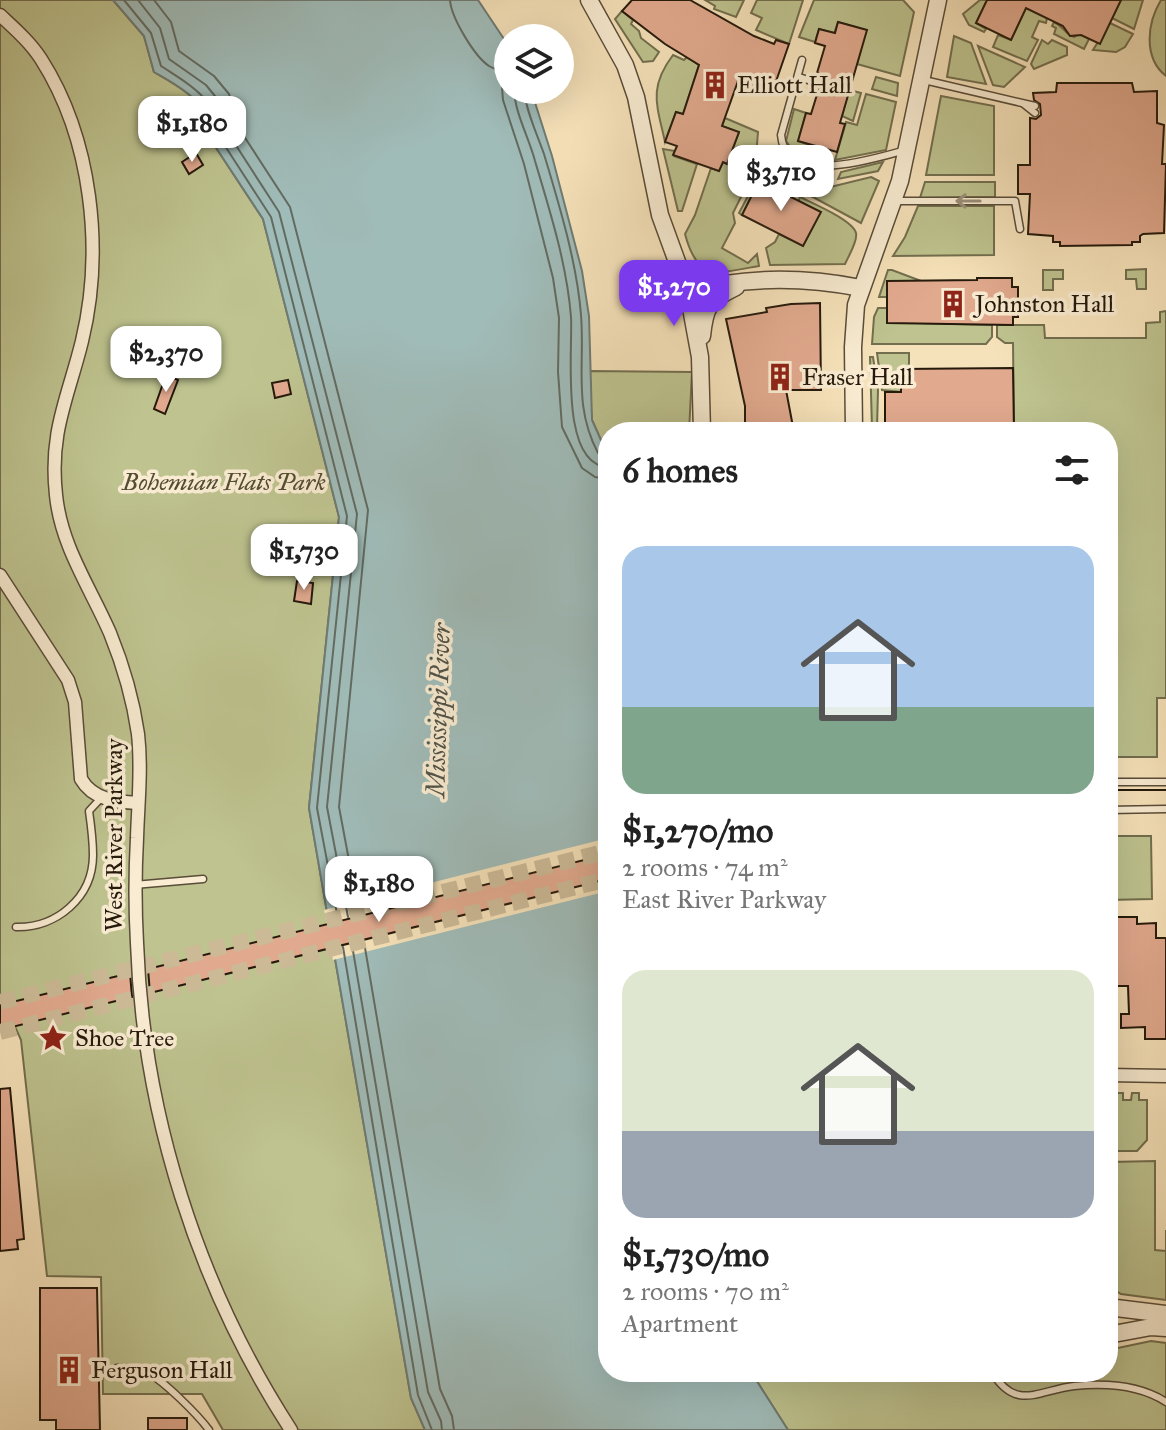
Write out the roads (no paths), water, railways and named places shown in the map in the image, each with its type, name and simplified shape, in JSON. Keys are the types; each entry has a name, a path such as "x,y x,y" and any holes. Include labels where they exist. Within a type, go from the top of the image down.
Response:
{"street":[{"path":"589,0 625,65 636,97 660,215 688,292 700,357"},
{"path":"854,422 856,305 893,201 907,149 938,0"},
{"name":"West River Parkway","path":"0,15 20,33 40,59 62,101 88,191 94,244 92,273 81,343 61,408 56,439 56,497 70,552 109,631 129,685 138,735 140,782 134,885 137,950 144,1029 165,1138 205,1263 244,1347 291,1430"},
{"path":"688,292 748,281 829,282 861,288"},
{"path":"702,422 700,357 704,314 714,298 748,281"},
{"path":"0,575 68,680 75,702 81,779 85,786 102,797 138,803"},
{"path":"1118,1075 1166,1076"},
{"path":"1118,1308 1166,1314"},
{"path":"1118,1333 1151,1327 1166,1328"}],"lane":[{"path":"802,60 781,135 783,145 795,158 824,166 840,166 907,149"},
{"path":"799,77 811,81"},
{"path":"920,79 1035,110"},
{"path":"893,201 1015,201 1020,229"},
{"path":"1118,782 1166,782"},
{"path":"16,927 46,924 71,909 86,887 93,858 89,811 102,797"},
{"path":"1118,810 1166,809"},
{"path":"134,885 203,879"},
{"path":"117,1368 137,1369 150,1374 209,1430"},
{"path":"998,1382 1001,1387 1017,1395 1032,1397 1075,1386 1124,1386 1166,1402"}],"water":[{"name":"Mississippi River","path":"113,0 478,0 494,24 494,104 535,104 582,271 589,316 592,420 598,434 598,1382 757,1382 788,1430 425,1430 411,1398 309,808 339,517 263,219 207,134 207,122 198,104 182,89 154,72 144,36"}],"tunnel":[{"path":"0,1002 598,853"},
{"path":"0,1032 598,882"}],"tram line":[{"path":"1118,790 1166,790"}],"place":[{"name":"Elliott Hall","path":"715,85"},
{"name":"Johnston Hall","path":"953,304"},
{"name":"Fraser Hall","path":"780,377"},
{"name":"Shoe Tree","path":"53,1038"},
{"name":"Ferguson Hall","path":"69,1370"}],"park label":[{"name":"Bohemian Flats Park","path":"224,482"}]}
